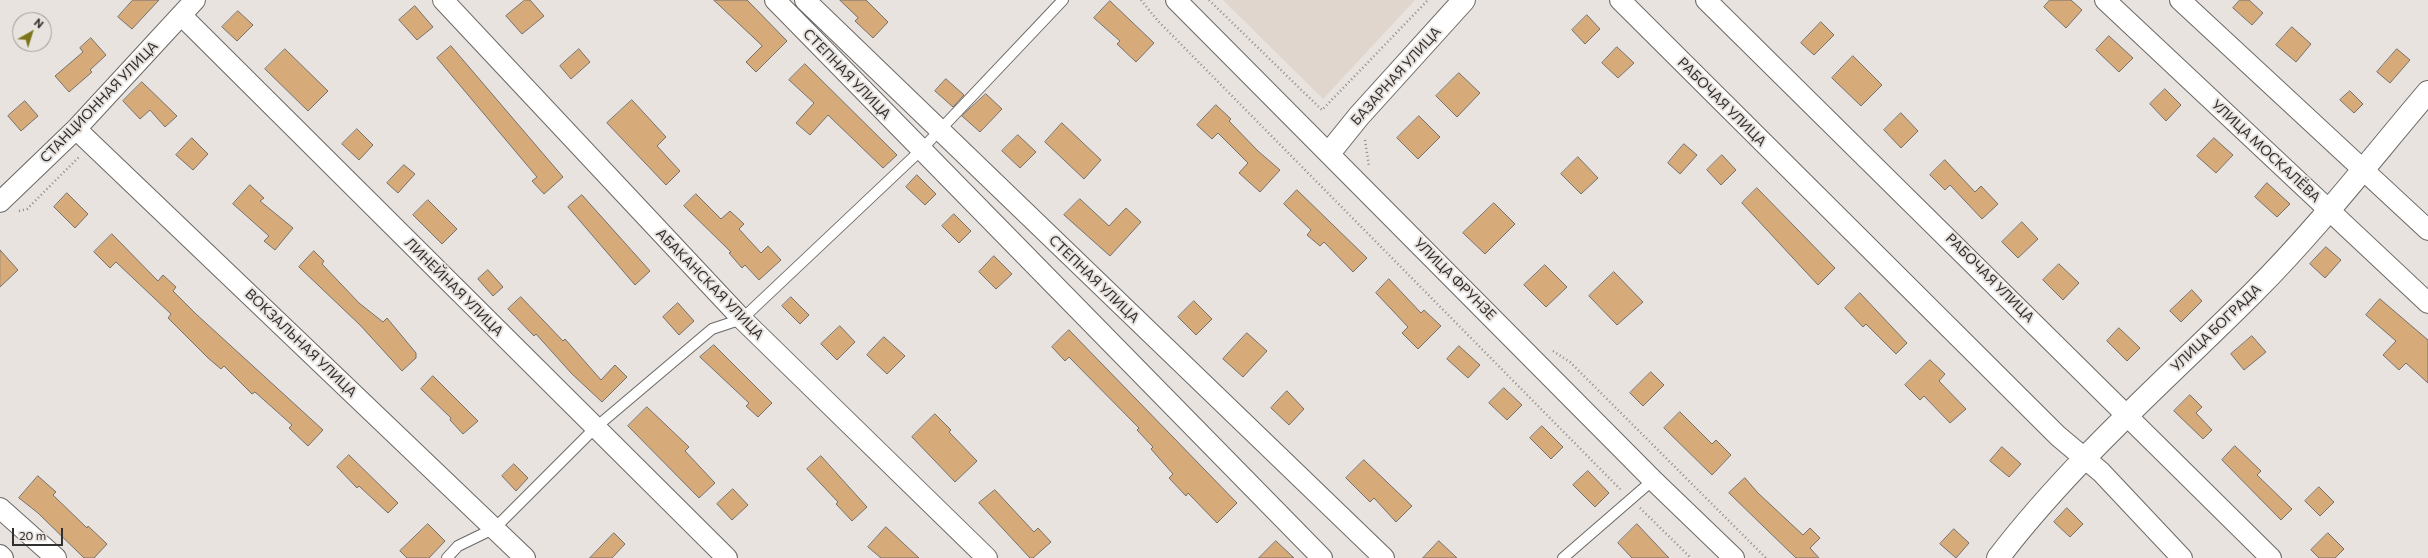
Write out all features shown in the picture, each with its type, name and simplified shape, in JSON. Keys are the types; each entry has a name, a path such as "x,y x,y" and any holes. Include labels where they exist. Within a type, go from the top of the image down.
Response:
{"main road":[{"name":"БАЗАРНАЯ УЛИЦА","path":"1330,152 1359,116 1464,0"},
{"name":"УЛИЦА БОГРАДА","path":"1998,558 2024,524 2084,457 2256,290 2328,210 2428,92"}],"street":[{"name":"СТАНЦИОННАЯ УЛИЦА","path":"8,207 76,129 196,0"},
{"name":"АБАКАНСКАЯ УЛИЦА","path":"443,0 742,319 987,558"},
{"name":"СТЕПНАЯ УЛИЦА","path":"775,0 1322,558"},
{"name":"СТЕПНАЯ УЛИЦА","path":"804,0 1384,558"},
{"name":"УЛИЦА ФРУНЗЕ","path":"1176,0 1330,152 1653,480 1734,558"},
{"name":"РАБОЧАЯ УЛИЦА","path":"1620,0 2058,436 2101,472 2182,558"},
{"name":"РАБОЧАЯ УЛИЦА","path":"1706,0 2128,414 2271,558"},
{"name":"УЛИЦА МОСКАЛЁВА","path":"2105,0 2428,302"},
{"path":"2180,0 2361,170 2428,230"},
{"name":"ЛИНЕЙНАЯ УЛИЦА","path":"182,15 727,558"},
{"name":"ВОКЗАЛЬНАЯ УЛИЦА","path":"76,129 525,558"},
{"path":"0,508 56,558"},
{"path":"0,555 3,558"}],"lane":[{"path":"447,558 458,546 495,528 596,428 712,329 742,319 921,150 1063,0"},
{"path":"1563,558 1653,480"}],"path":[{"path":"1141,0 1158,20 1630,499 1691,558"},
{"path":"1209,0 1322,110 1428,0"},
{"path":"1365,135 1368,165 1373,171"},
{"path":"8,207 27,209 64,170 92,145"},
{"path":"1550,349 1575,367 1766,558"}],"shaded area":[{"path":"1223,0 1415,0 1323,99"}],"building":[{"path":"133,0 159,0 132,29 118,17"},
{"path":"525,0 530,0 544,16 522,34 506,16"},
{"path":"714,0 747,0 787,41 756,72 746,62 762,46"},
{"path":"840,0 866,0 888,22 873,38 855,21 858,18"},
{"path":"2050,0 2071,0 2082,10 2066,28 2044,7"},
{"path":"2240,0 2249,0 2263,13 2252,25 2233,8"},
{"path":"1110,1 1154,43 1136,62 1117,44 1120,41 1094,18"},
{"path":"415,6 433,27 417,40 399,20"},
{"path":"238,11 253,25 237,41 222,27"},
{"path":"1587,15 1600,29 1585,44 1572,30"},
{"path":"1821,22 1834,35 1814,55 1801,43"},
{"path":"2292,27 2311,44 2296,62 2276,45"},
{"path":"2109,36 2133,58 2119,72 2096,50"},
{"path":"91,38 106,55 90,70 92,72 69,92 55,76 83,52 80,48"},
{"path":"451,46 563,177 544,194 532,181 537,177 437,58"},
{"path":"1617,47 1634,63 1618,78 1602,63"},
{"path":"285,49 328,91 308,111 265,69"},
{"path":"579,49 590,62 571,79 560,66"},
{"path":"2397,49 2410,60 2390,83 2377,72"},
{"path":"1853,56 1882,85 1861,106 1832,78"},
{"path":"805,64 897,155 883,168 828,115 810,135 796,123 814,103 789,80"},
{"path":"1459,73 1480,93 1457,117 1436,96"},
{"path":"946,79 964,95 953,107 935,91"},
{"path":"142,82 177,116 165,127 150,110 140,119 123,101"},
{"path":"2165,89 2181,105 2166,121 2150,104"},
{"path":"2350,91 2363,104 2354,113 2340,100"},
{"path":"986,94 1002,109 980,132 962,116"},
{"path":"632,100 666,137 657,146 680,171 666,185 607,123"},
{"path":"25,101 38,116 21,131 8,116"},
{"path":"1216,105 1231,119 1229,121 1258,151 1280,170 1260,192 1239,173 1248,163 1218,133 1212,139 1197,125"},
{"path":"1901,113 1918,131 1901,148 1884,130"},
{"path":"1419,116 1440,137 1418,159 1397,138"},
{"path":"1062,123 1101,160 1084,179 1045,142"},
{"path":"357,129 373,145 359,160 342,144"},
{"path":"1018,135 1036,152 1020,168 1002,151"},
{"path":"192,138 208,154 193,170 176,155"},
{"path":"2214,138 2233,155 2216,173 2197,156"},
{"path":"1684,144 1697,155 1680,174 1668,163"},
{"path":"1722,155 1736,170 1721,185 1707,170"},
{"path":"1578,157 1598,178 1581,194 1561,174"},
{"path":"1945,160 1975,192 1981,186 1998,204 1982,219 1950,185 1945,190 1930,175"},
{"path":"404,165 415,174 398,193 387,183"},
{"path":"917,175 936,194 925,205 906,187"},
{"path":"2267,183 2290,204 2277,217 2255,197"},
{"path":"250,185 264,198 260,201 293,228 275,250 264,241 269,236 233,204"},
{"path":"1757,188 1835,268 1818,285 1742,203"},
{"path":"1297,190 1367,258 1353,272 1324,242 1320,246 1307,235 1311,230 1284,204"},
{"path":"67,193 88,214 75,228 54,207"},
{"path":"696,194 721,219 730,211 744,224 739,229 761,253 768,246 781,260 759,280 745,265 742,268 729,253 731,252 684,206"},
{"path":"582,195 650,271 635,285 568,207"},
{"path":"1080,199 1109,226 1126,208 1141,222 1110,256 1064,215"},
{"path":"428,200 457,229 442,244 413,215"},
{"path":"1494,203 1515,224 1485,254 1463,233"},
{"path":"954,214 971,231 959,243 942,226"},
{"path":"2022,222 2038,239 2018,258 2002,242"},
{"path":"112,234 158,281 163,275 176,287 173,291 196,314 323,430 308,446 289,428 292,425 255,392 252,394 224,366 221,369 208,358 168,318 171,314 116,262 110,268 94,252"},
{"path":"2326,247 2341,260 2325,278 2310,264"},
{"path":"0,250 18,270 0,287"},
{"path":"314,251 324,261 322,264 359,303 383,322 387,318 416,353 416,358 402,371 360,325 299,267"},
{"path":"994,256 1012,274 996,289 979,272"},
{"path":"2059,264 2079,283 2063,300 2043,280"},
{"path":"1545,265 1567,287 1546,307 1524,285"},
{"path":"488,270 503,287 493,296 478,279"},
{"path":"1614,272 1643,302 1617,325 1589,296"},
{"path":"1389,279 1421,313 1424,310 1441,326 1418,349 1402,333 1408,327 1376,293"},
{"path":"2192,290 2202,301 2181,322 2170,311"},
{"path":"1860,293 1907,343 1896,354 1866,324 1863,327 1845,308"},
{"path":"521,297 563,341 565,339 601,380 615,365 627,377 602,402 572,374 536,334 534,336 508,309"},
{"path":"791,297 809,315 800,324 782,306"},
{"path":"2380,299 2428,340 2428,383 2406,363 2399,370 2383,355 2396,341 2366,315"},
{"path":"1194,301 1212,319 1196,335 1178,317"},
{"path":"678,303 694,321 679,335 663,317"},
{"path":"840,326 855,342 837,360 821,344"},
{"path":"2119,328 2140,348 2127,361 2107,341"},
{"path":"1069,330 1237,503 1217,523 1188,493 1186,496 1169,478 1173,474 1151,449 1153,447 1137,430 1139,428 1069,357 1065,361 1052,347"},
{"path":"1247,333 1267,351 1243,377 1223,359"},
{"path":"2252,336 2266,352 2244,370 2231,354"},
{"path":"884,337 905,356 887,374 867,355"},
{"path":"714,345 772,403 758,417 746,406 749,403 700,357"},
{"path":"1459,346 1480,365 1468,378 1447,359"},
{"path":"1930,360 1945,374 1939,381 1966,409 1950,423 1924,396 1920,400 1905,385"},
{"path":"1651,372 1664,385 1643,406 1630,393"},
{"path":"433,376 478,421 463,434 450,420 451,418 421,389"},
{"path":"1504,388 1522,405 1507,420 1489,403"},
{"path":"1287,391 1304,409 1289,425 1271,408"},
{"path":"2190,395 2202,407 2196,413 2212,430 2203,439 2174,411"},
{"path":"647,407 689,447 685,451 715,483 699,498 628,426"},
{"path":"1680,412 1712,444 1716,440 1731,455 1712,475 1664,428"},
{"path":"935,414 951,430 949,432 977,461 955,482 912,437"},
{"path":"1542,426 1563,447 1551,459 1530,438"},
{"path":"2235,446 2261,471 2257,475 2292,509 2281,520 2222,460"},
{"path":"2002,447 2021,464 2009,477 1990,461"},
{"path":"349,455 398,503 388,513 359,486 357,488 337,467"},
{"path":"821,456 867,507 852,521 836,504 838,502 807,469"},
{"path":"1364,460 1412,506 1396,522 1374,498 1370,502 1346,478"},
{"path":"514,464 528,478 516,491 502,476"},
{"path":"1588,471 1609,493 1595,507 1573,485"},
{"path":"38,476 56,492 53,495 87,528 88,526 107,544 94,558 84,558 38,513 19,498"},
{"path":"1745,478 1758,493 1803,535 1810,528 1820,538 1810,548 1819,558 1796,558 1729,493"},
{"path":"2319,487 2334,502 2320,516 2305,501"},
{"path":"733,489 748,505 732,520 717,504"},
{"path":"995,490 1034,532 1038,528 1051,542 1033,558 1030,558 979,503"},
{"path":"2067,508 2083,524 2070,537 2054,522"},
{"path":"428,524 445,541 429,558 407,558 400,551"},
{"path":"1637,524 1669,558 1632,558 1618,543"},
{"path":"886,527 919,558 881,558 868,547"},
{"path":"1954,529 1969,543 1956,558 1940,544"},
{"path":"614,533 625,544 612,558 590,558"},
{"path":"2328,533 2344,549 2335,558 2319,558 2311,550"},
{"path":"1276,541 1294,558 1259,558"},
{"path":"1439,541 1457,558 1423,558"}]}
